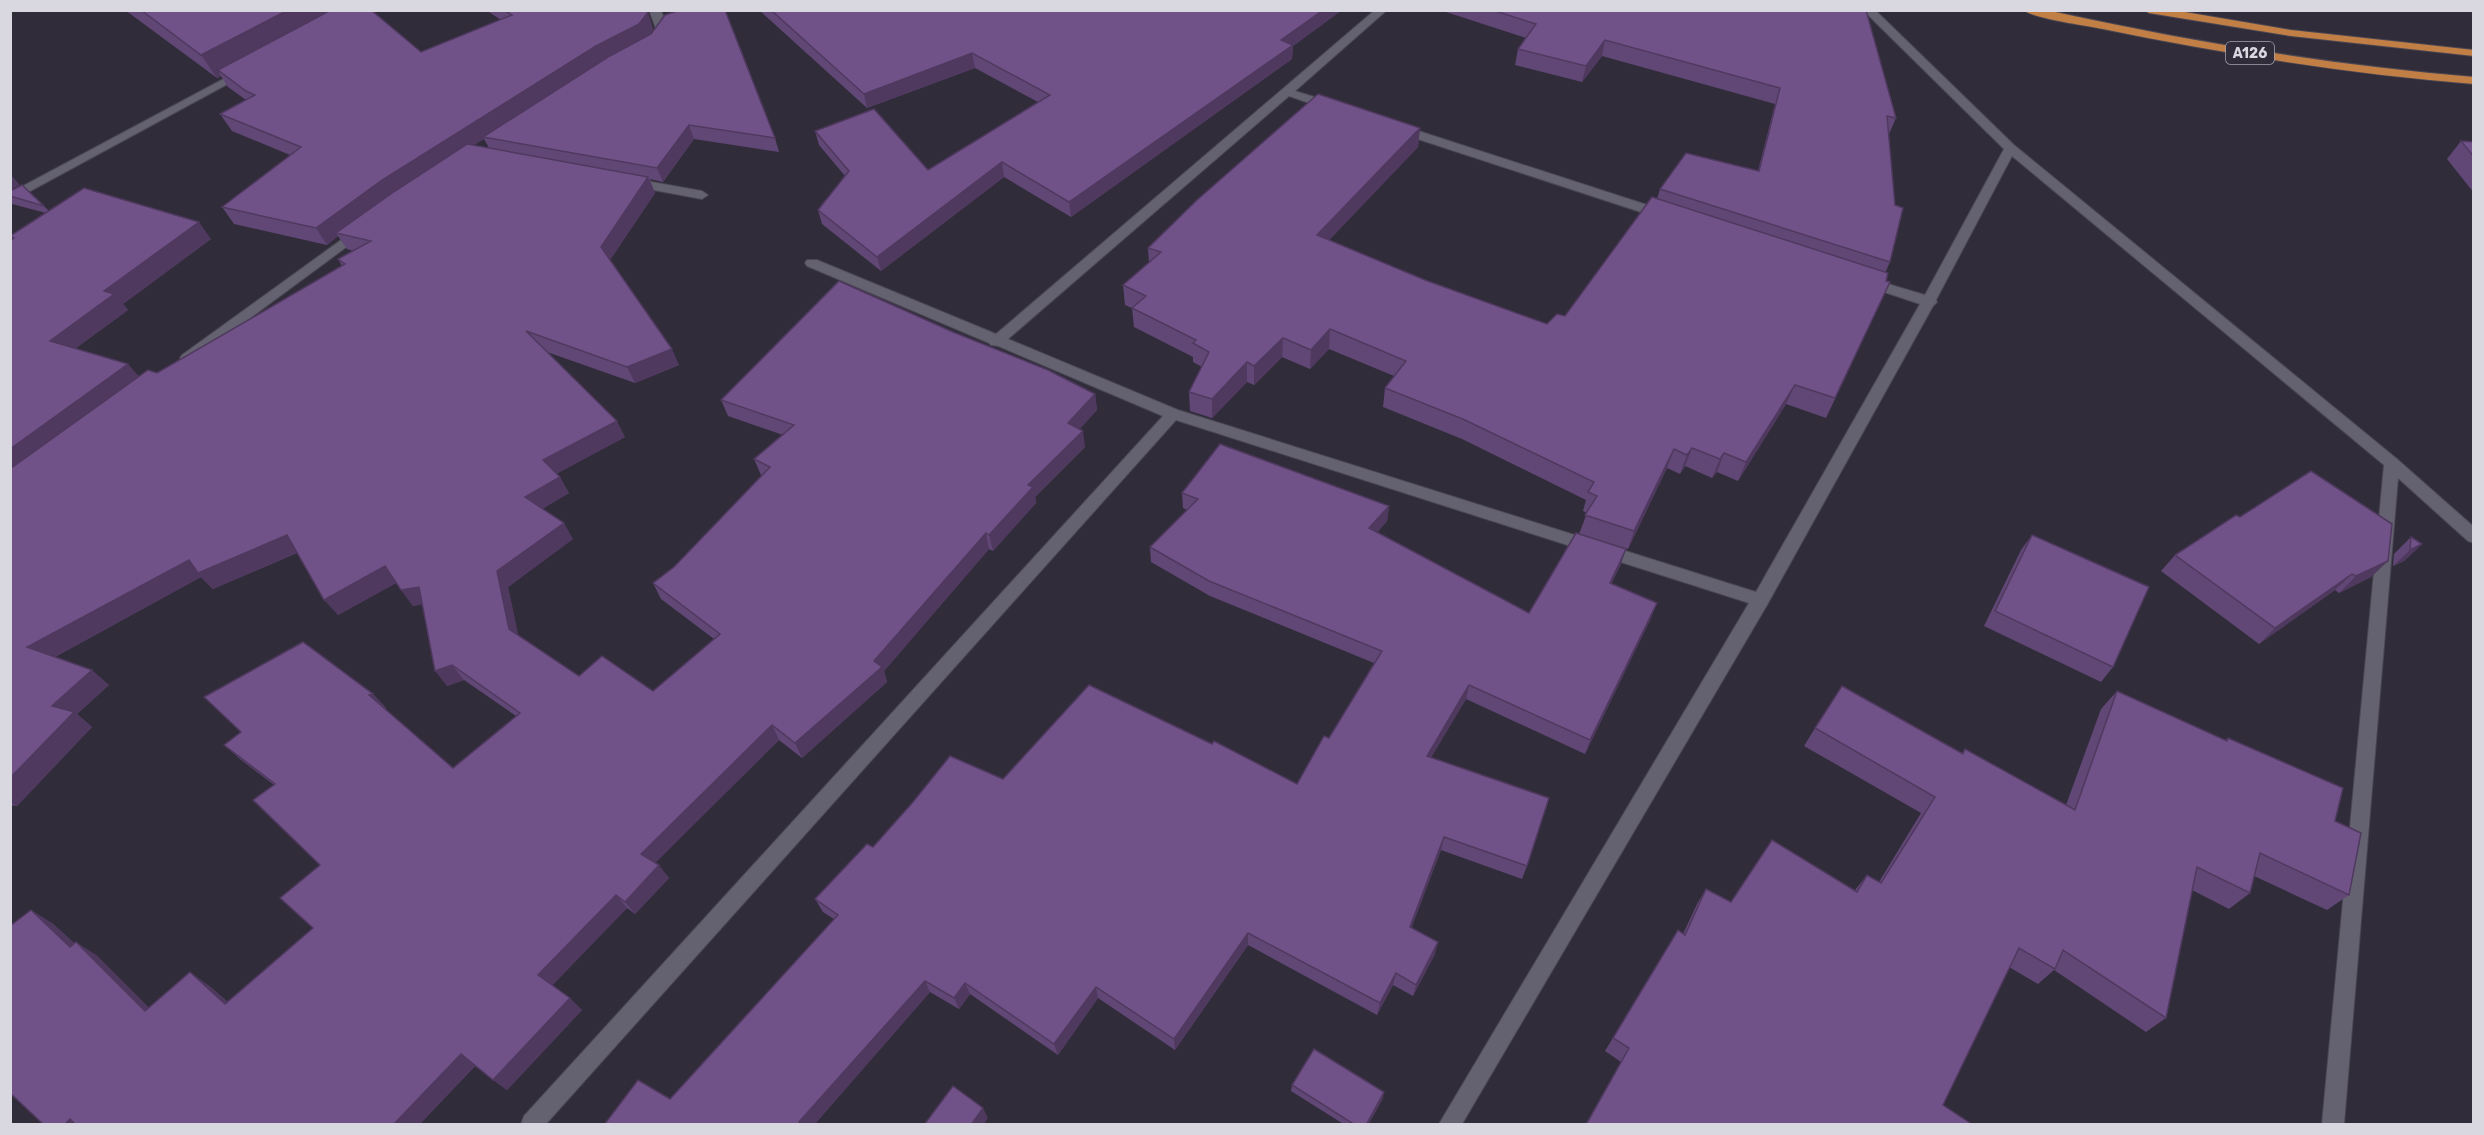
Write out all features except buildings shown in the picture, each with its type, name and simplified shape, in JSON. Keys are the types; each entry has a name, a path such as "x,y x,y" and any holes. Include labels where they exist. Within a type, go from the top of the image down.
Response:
{"highway":[{"name":"A126","path":"2028,10 2137,34 2250,53 2348,68 2474,81"},
{"name":"A126","path":"2149,10 2291,33 2474,53"}],"street":[{"path":"643,48 651,44 662,29 657,12 654,10"},
{"path":"996,342 1382,10"},
{"path":"1868,10 2010,148 2392,462 2474,537"},
{"path":"10,198 256,64"},
{"path":"1287,92 1343,111"},
{"path":"1388,125 1682,221"},
{"path":"1450,1125 1761,600 1930,302 2010,148"},
{"path":"622,181 702,195"},
{"path":"180,364 370,223"},
{"path":"812,263 996,342 1173,414 1761,600"},
{"path":"1851,277 1930,302"},
{"path":"532,1125 1173,414"},
{"path":"2333,1125 2392,462"}]}
